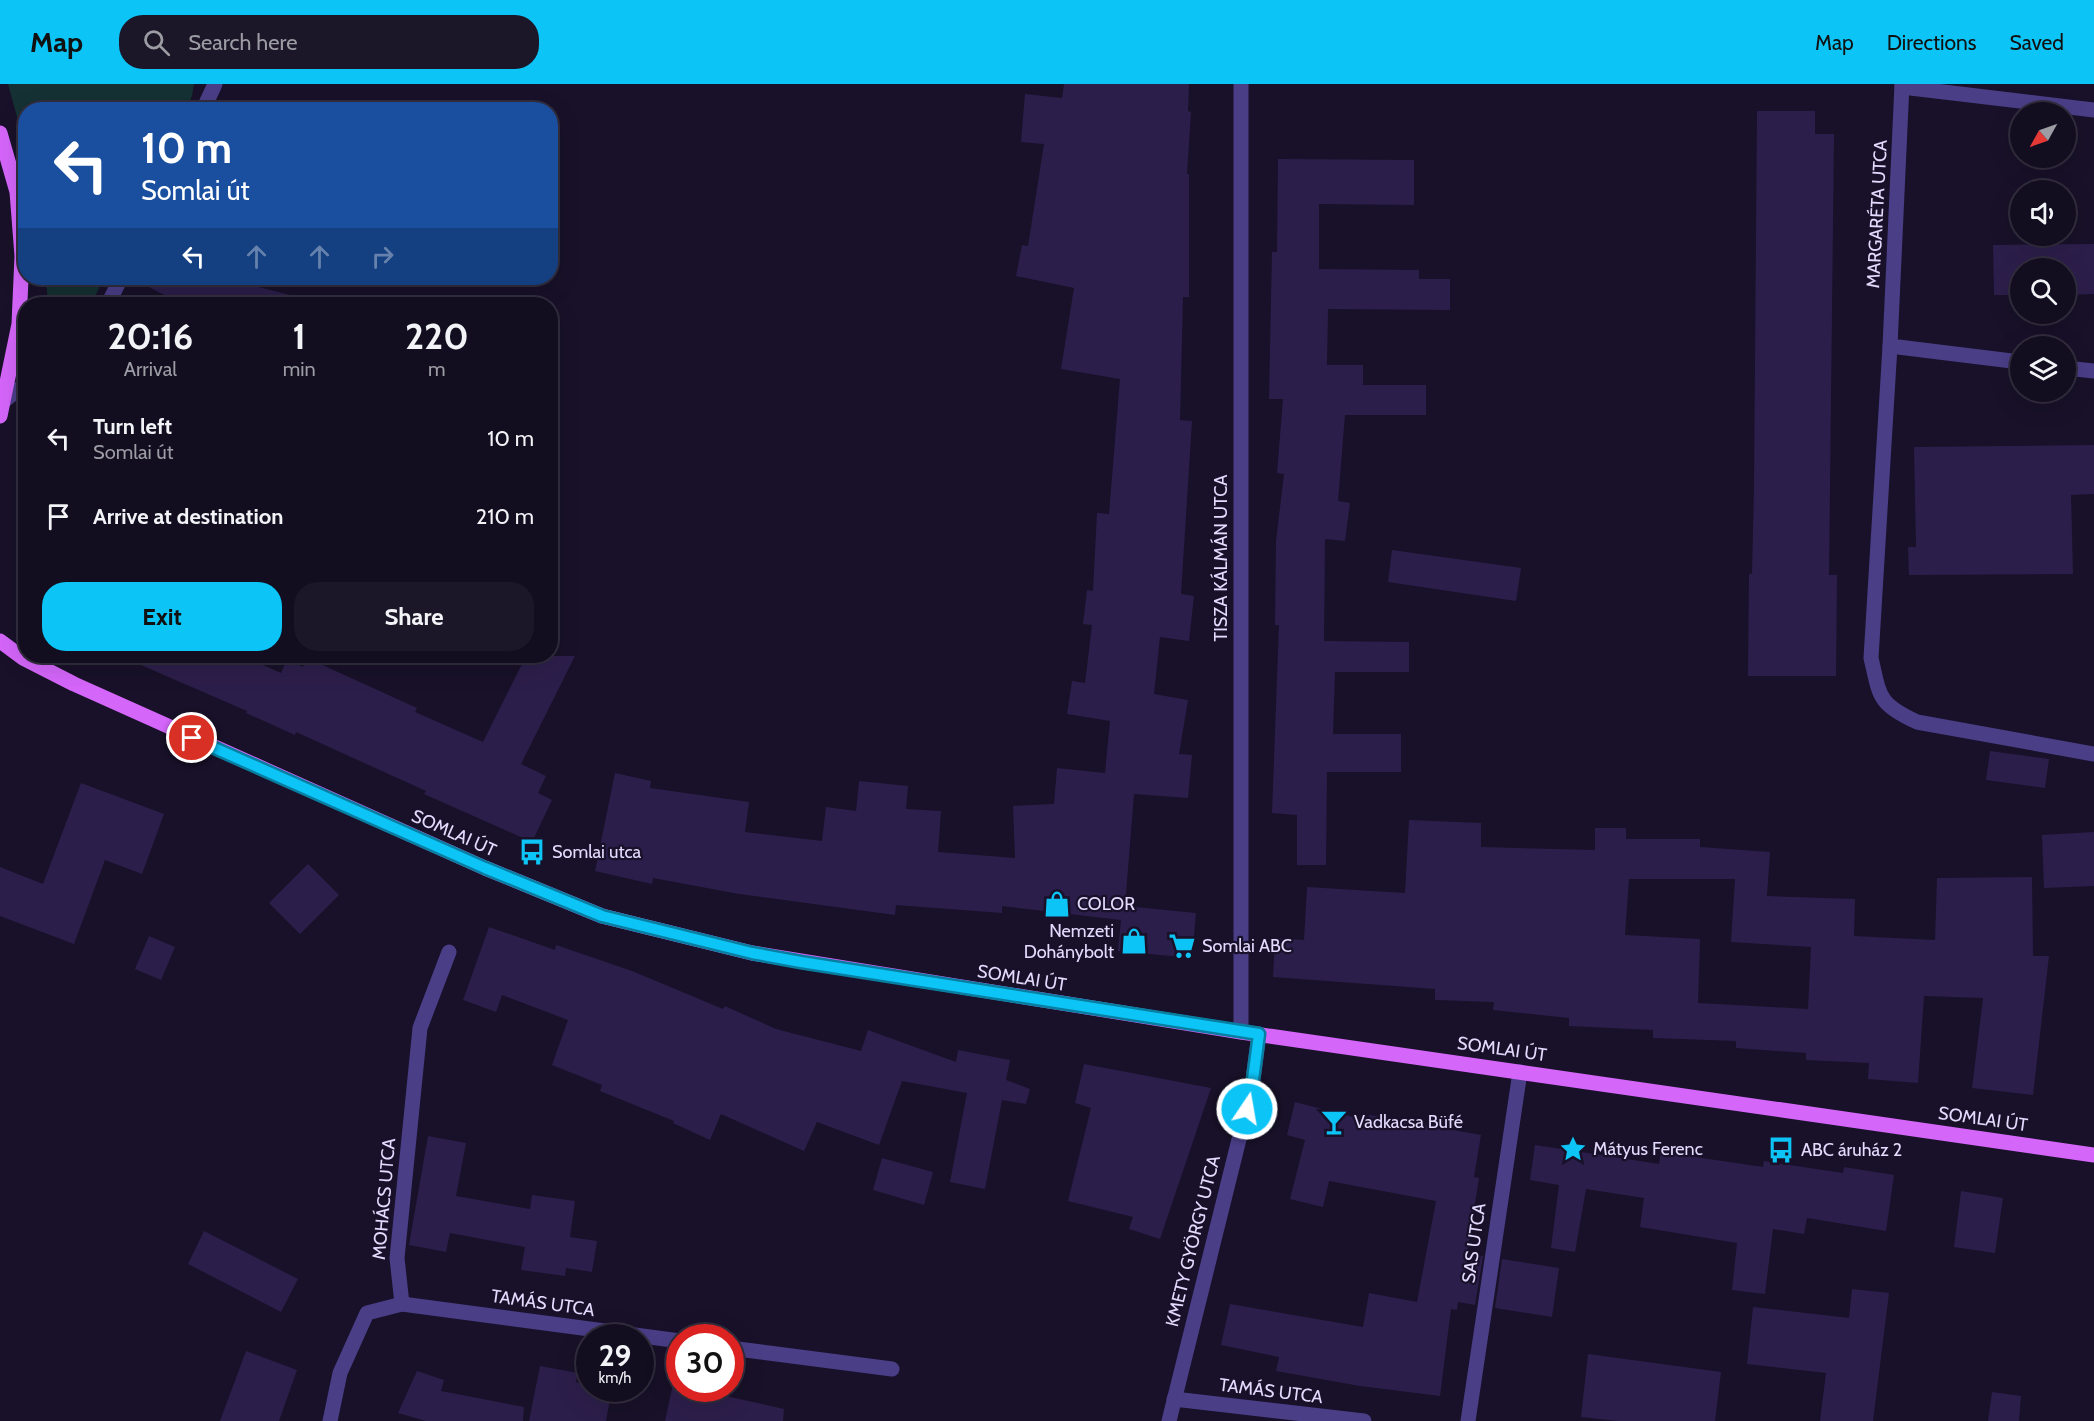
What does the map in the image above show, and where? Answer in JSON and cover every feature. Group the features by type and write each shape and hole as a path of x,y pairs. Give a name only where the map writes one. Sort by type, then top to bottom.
{"main road":[{"path":"0,133 17,192 18,205"},
{"path":"2,409 18,329"},
{"name":"SOMLAI ÚT","path":"0,641 18,653"},
{"name":"SOMLAI ÚT","path":"33,663 171,729 485,868 602,916 752,953 1241,1032 2094,1155"}],"street":[{"path":"207,102 215,84"},
{"name":"TISZA KÁLMÁN UTCA","path":"1240,84 1241,1032"},
{"path":"1902,85 2094,110"},
{"name":"MARGARÉTA UTCA","path":"1902,85 1890,346 1870,658 1880,697 1894,711 1917,722 2094,754"},
{"path":"1890,346 2010,361"},
{"path":"2076,369 2094,371"},
{"path":"2,409 18,392"},
{"name":"MOHÁCS UTCA","path":"402,1304 397,1257 420,1028 449,952"},
{"name":"KMETY GYÖRGY UTCA","path":"1169,1421 1252,1087 1259,1034"},
{"name":"SAS UTCA","path":"1468,1421 1520,1072"},
{"path":"330,1421 340,1373 367,1313 402,1304"},
{"name":"TAMÁS UTCA","path":"402,1304 666,1339"},
{"path":"744,1350 892,1369"},
{"name":"TAMÁS UTCA","path":"1174,1399 1364,1421"}],"green space":[{"path":"8,84 194,84 189,102 18,102 18,120"},
{"path":"47,285 100,285 94,297 47,297"}],"building":[{"path":"1064,84 1189,84 1188,111 1191,112 1187,174 1189,174 1189,297 1183,297 1180,420 1192,421 1181,594 1194,596 1189,641 1160,637 1154,694 1188,700 1179,754 1192,755 1188,798 1134,794 1125,906 1196,913 1192,958 1118,951 1121,920 1002,906 1002,913 896,905 895,915 739,894 653,878 652,884 595,871 615,773 651,781 650,788 749,802 745,832 822,841 826,807 856,811 859,781 908,786 906,809 941,811 938,852 1015,858 1013,806 1054,804 1057,768 1105,773 1110,721 1067,714 1072,681 1085,683 1092,625 1083,624 1087,590 1093,591 1097,513 1109,514 1120,379 1061,369 1074,288 1016,276 1022,245 1028,246 1044,144 1021,142 1025,94 1062,98"},
{"path":"1757,111 1815,111 1815,134 1834,134 1829,575 1837,575 1836,676 1748,676 1749,574 1752,574 1754,486"},
{"path":"1278,159 1414,160 1414,205 1319,204 1319,269 1419,270 1419,279 1450,279 1450,310 1328,309 1327,365 1363,365 1363,385 1426,385 1426,415 1345,415 1338,501 1350,503 1345,541 1325,539 1324,641 1409,642 1409,672 1335,672 1333,734 1401,734 1401,772 1327,772 1326,865 1297,865 1297,815 1272,813 1279,625 1275,625 1276,541 1284,474 1277,473 1283,399 1269,399 1272,252 1277,252"},
{"path":"2076,244 2094,244 2094,294 2076,295 2076,258 2010,258 2010,295 1994,295 1993,245 2076,246"},
{"path":"145,285 251,285 290,295 290,297 168,297"},
{"path":"2094,445 2094,494 2071,495 2073,574 1909,575 1908,547 1916,547 1914,447"},
{"path":"1392,550 1521,568 1516,601 1388,582"},
{"path":"558,656 575,656 521,764 546,776 538,793 552,800 532,842 424,794 426,791 296,732 295,735 246,713 247,711 136,663 259,663 281,673 285,663 295,663 303,667 305,663 318,663 417,708 415,712 483,742 522,663 558,663"},
{"path":"1990,751 2049,759 2045,788 1986,780"},
{"path":"81,783 164,814 142,874 105,860 74,944 0,916 0,867 43,884"},
{"path":"1409,820 1481,823 1481,847 1595,850 1595,828 1626,828 1626,839 1700,839 1700,847 1770,852 1767,896 1855,899 1854,936 1935,940 1937,878 2032,877 2033,956 2049,956 2033,1095 1972,1088 1983,998 1924,996 1918,1083 1868,1079 1869,1063 1806,1060 1806,1053 1736,1048 1736,1041 1653,1038 1653,1030 1569,1026 1569,1018 1493,1010 1494,1002 1435,1000 1435,989 1273,977 1275,938 1304,940 1307,887 1405,893","holes":["1629,879 1735,879 1731,942 1811,947 1808,1009 1698,1003 1700,939 1625,935"]},
{"path":"2094,832 2094,886 2044,888 2042,835"},
{"path":"308,864 339,895 300,934 269,903"},
{"path":"489,927 555,950 556,945 632,971 723,1009 725,1006 776,1029 861,1051 868,1030 956,1062 958,1050 1010,1060 1006,1080 1030,1089 1026,1104 1002,1100 985,1189 950,1182 967,1093 902,1081 879,1145 817,1122 804,1151 721,1114 710,1140 673,1123 674,1121 600,1091 602,1085 552,1065 568,1020 502,995 496,1012 463,1000"},
{"path":"149,936 175,947 161,980 135,969"},
{"path":"1084,1064 1211,1088 1160,1239 1129,1229 1133,1217 1068,1201 1091,1108 1075,1103"},
{"path":"1295,1102 1368,1121 1369,1115 1481,1135 1474,1177 1479,1178 1467,1254 1483,1256 1475,1305 1458,1302 1457,1310 1451,1309 1440,1396 1360,1386 1276,1371 1279,1357 1221,1345 1230,1304 1363,1327 1369,1293 1417,1302 1436,1201 1329,1181 1323,1207 1290,1199 1305,1140 1287,1135"},
{"path":"428,1136 466,1143 456,1196 530,1209 532,1195 575,1201 570,1237 597,1241 592,1272 566,1268 565,1276 521,1270 525,1247 450,1233 446,1252 409,1245"},
{"path":"1535,1145 1659,1164 1661,1152 1763,1167 1764,1161 1843,1173 1844,1167 1894,1175 1886,1231 1807,1218 1804,1234 1773,1229 1765,1294 1732,1290 1737,1243 1640,1227 1644,1198 1586,1189 1575,1252 1551,1248 1559,1185 1530,1180"},
{"path":"882,1158 933,1172 924,1205 873,1190"},
{"path":"1961,1191 2003,1198 1995,1253 1954,1247"},
{"path":"204,1231 298,1279 281,1312 188,1264"},
{"path":"1502,1259 1559,1268 1552,1317 1495,1308"},
{"path":"1852,1289 1889,1293 1873,1421 1820,1421 1826,1373 1747,1364 1753,1307 1849,1318"},
{"path":"246,1351 297,1370 279,1421 220,1421"},
{"path":"1588,1354 1721,1372 1715,1421 1618,1421 1581,1417"},
{"path":"540,1366 576,1373 576,1402 610,1402 606,1421 529,1421"},
{"path":"417,1371 444,1380 441,1391 524,1407 523,1421 426,1421 398,1413"},
{"path":"1992,1392 2021,1396 2019,1421 1988,1421"},
{"path":"744,1400 784,1409 783,1421 665,1421 669,1402 744,1402"}],"place":[{"name":"Somlai utca","path":"532,852"},
{"name":"COLOR","path":"1057,904"},
{"name":"Nemzeti Dohánybolt","path":"1134,941"},
{"name":"Somlai ABC","path":"1182,946"},
{"name":"Vadkacsa Büfé","path":"1334,1122"},
{"name":"Mátyus Ferenc","path":"1573,1149"},
{"name":"ABC áruház 2","path":"1781,1150"}],"route":[{"path":"192,738 485,868 602,916 752,953 801,962 1259,1034 1247,1109"}]}
